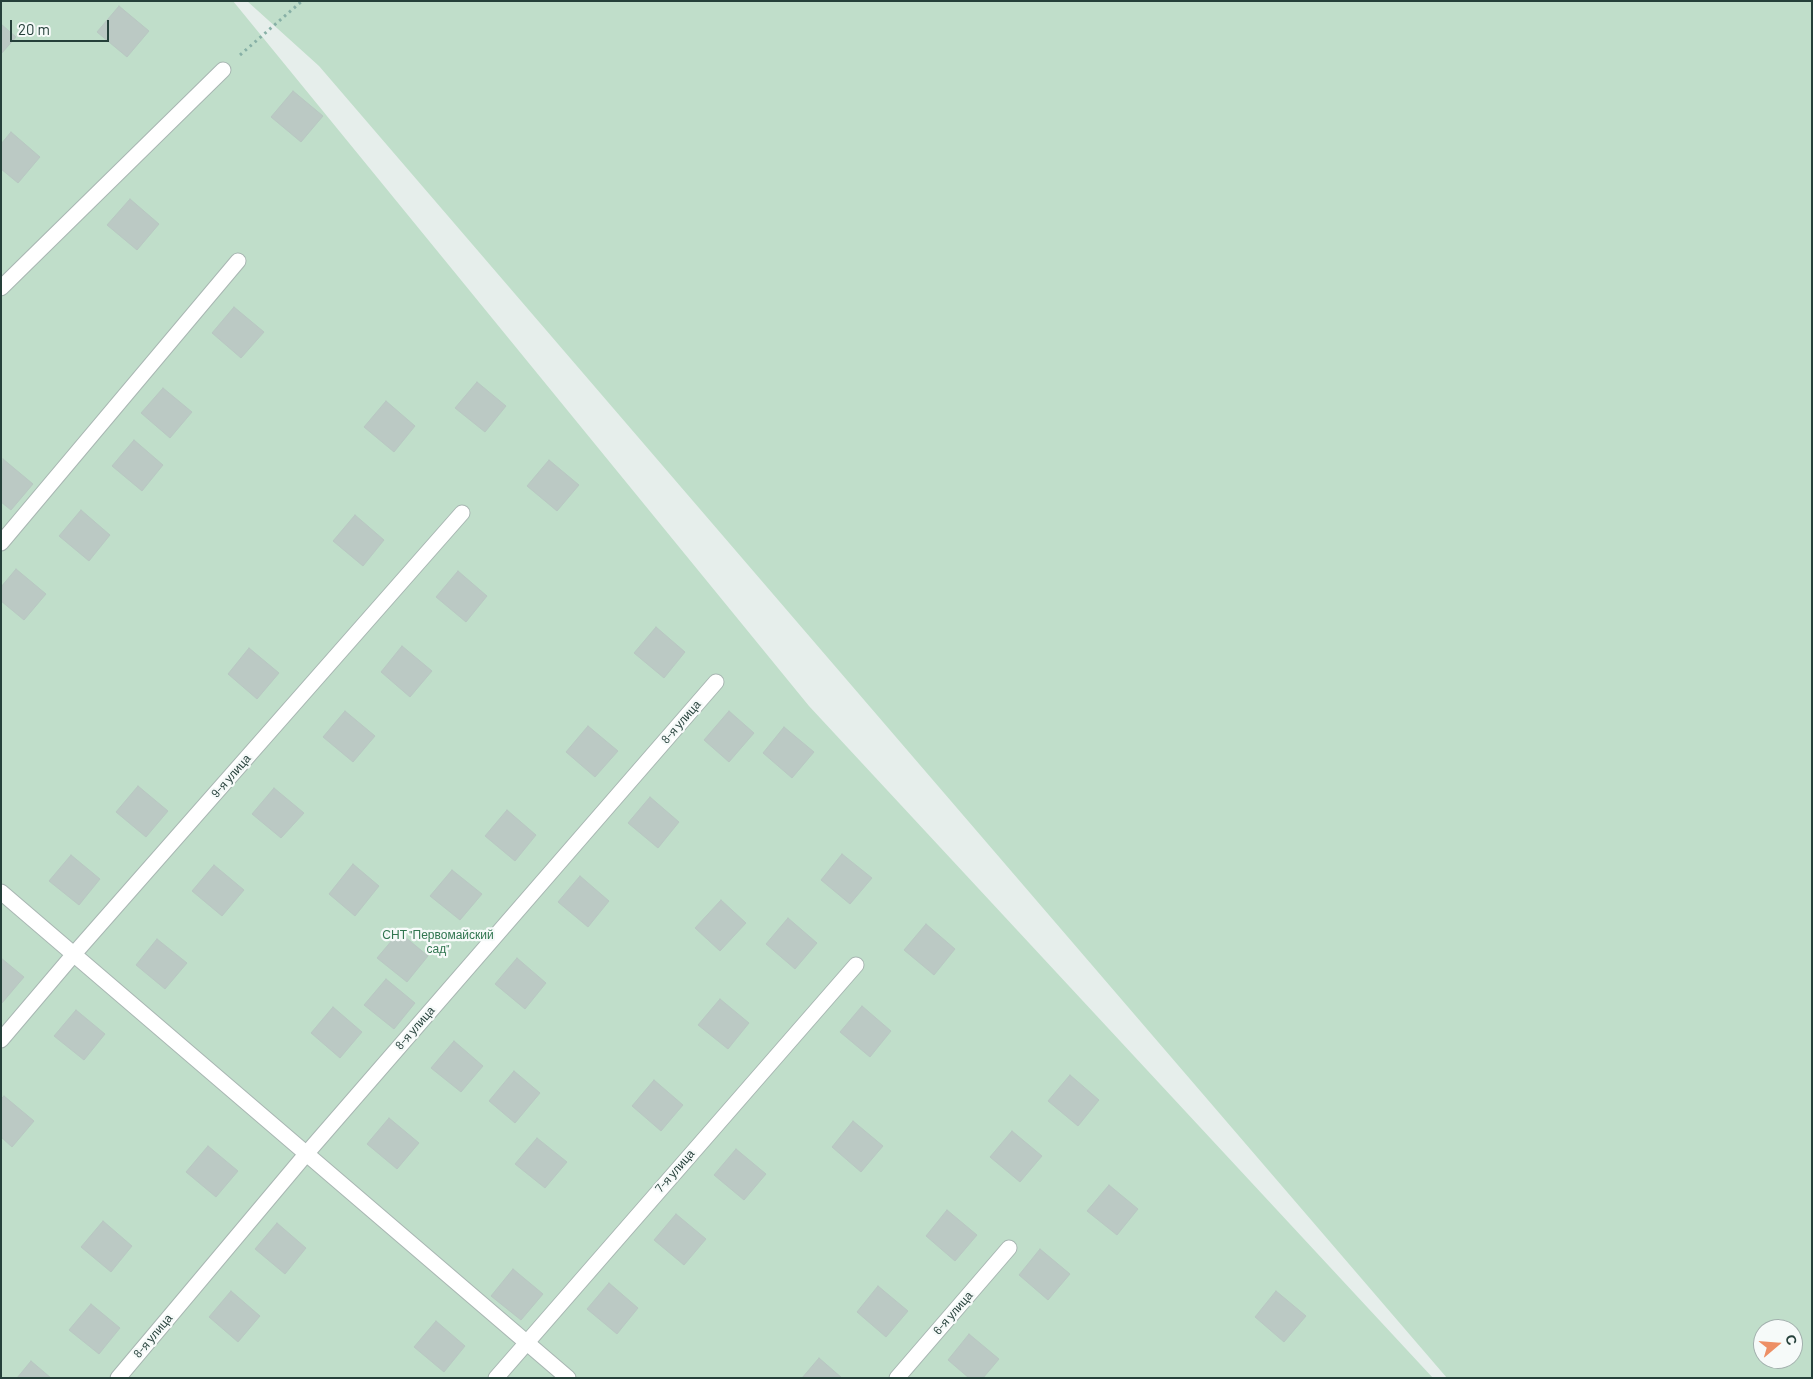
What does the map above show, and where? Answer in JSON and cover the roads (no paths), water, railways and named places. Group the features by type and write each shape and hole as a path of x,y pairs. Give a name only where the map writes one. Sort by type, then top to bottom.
{"street":[{"path":"1,288 223,70"},
{"path":"1,543 238,261"},
{"name":"9-я улица","path":"1,1040 74,954 462,513"},
{"name":"8-я улица","path":"118,1378 307,1153 716,682"},
{"path":"1,892 568,1378"},
{"name":"7-я улица","path":"496,1378 526,1341 856,965"},
{"name":"6-я улица","path":"897,1378 1009,1248"}],"park label":[{"name":"СНТ \"Первомайский сад\"","path":"438,942"}]}
